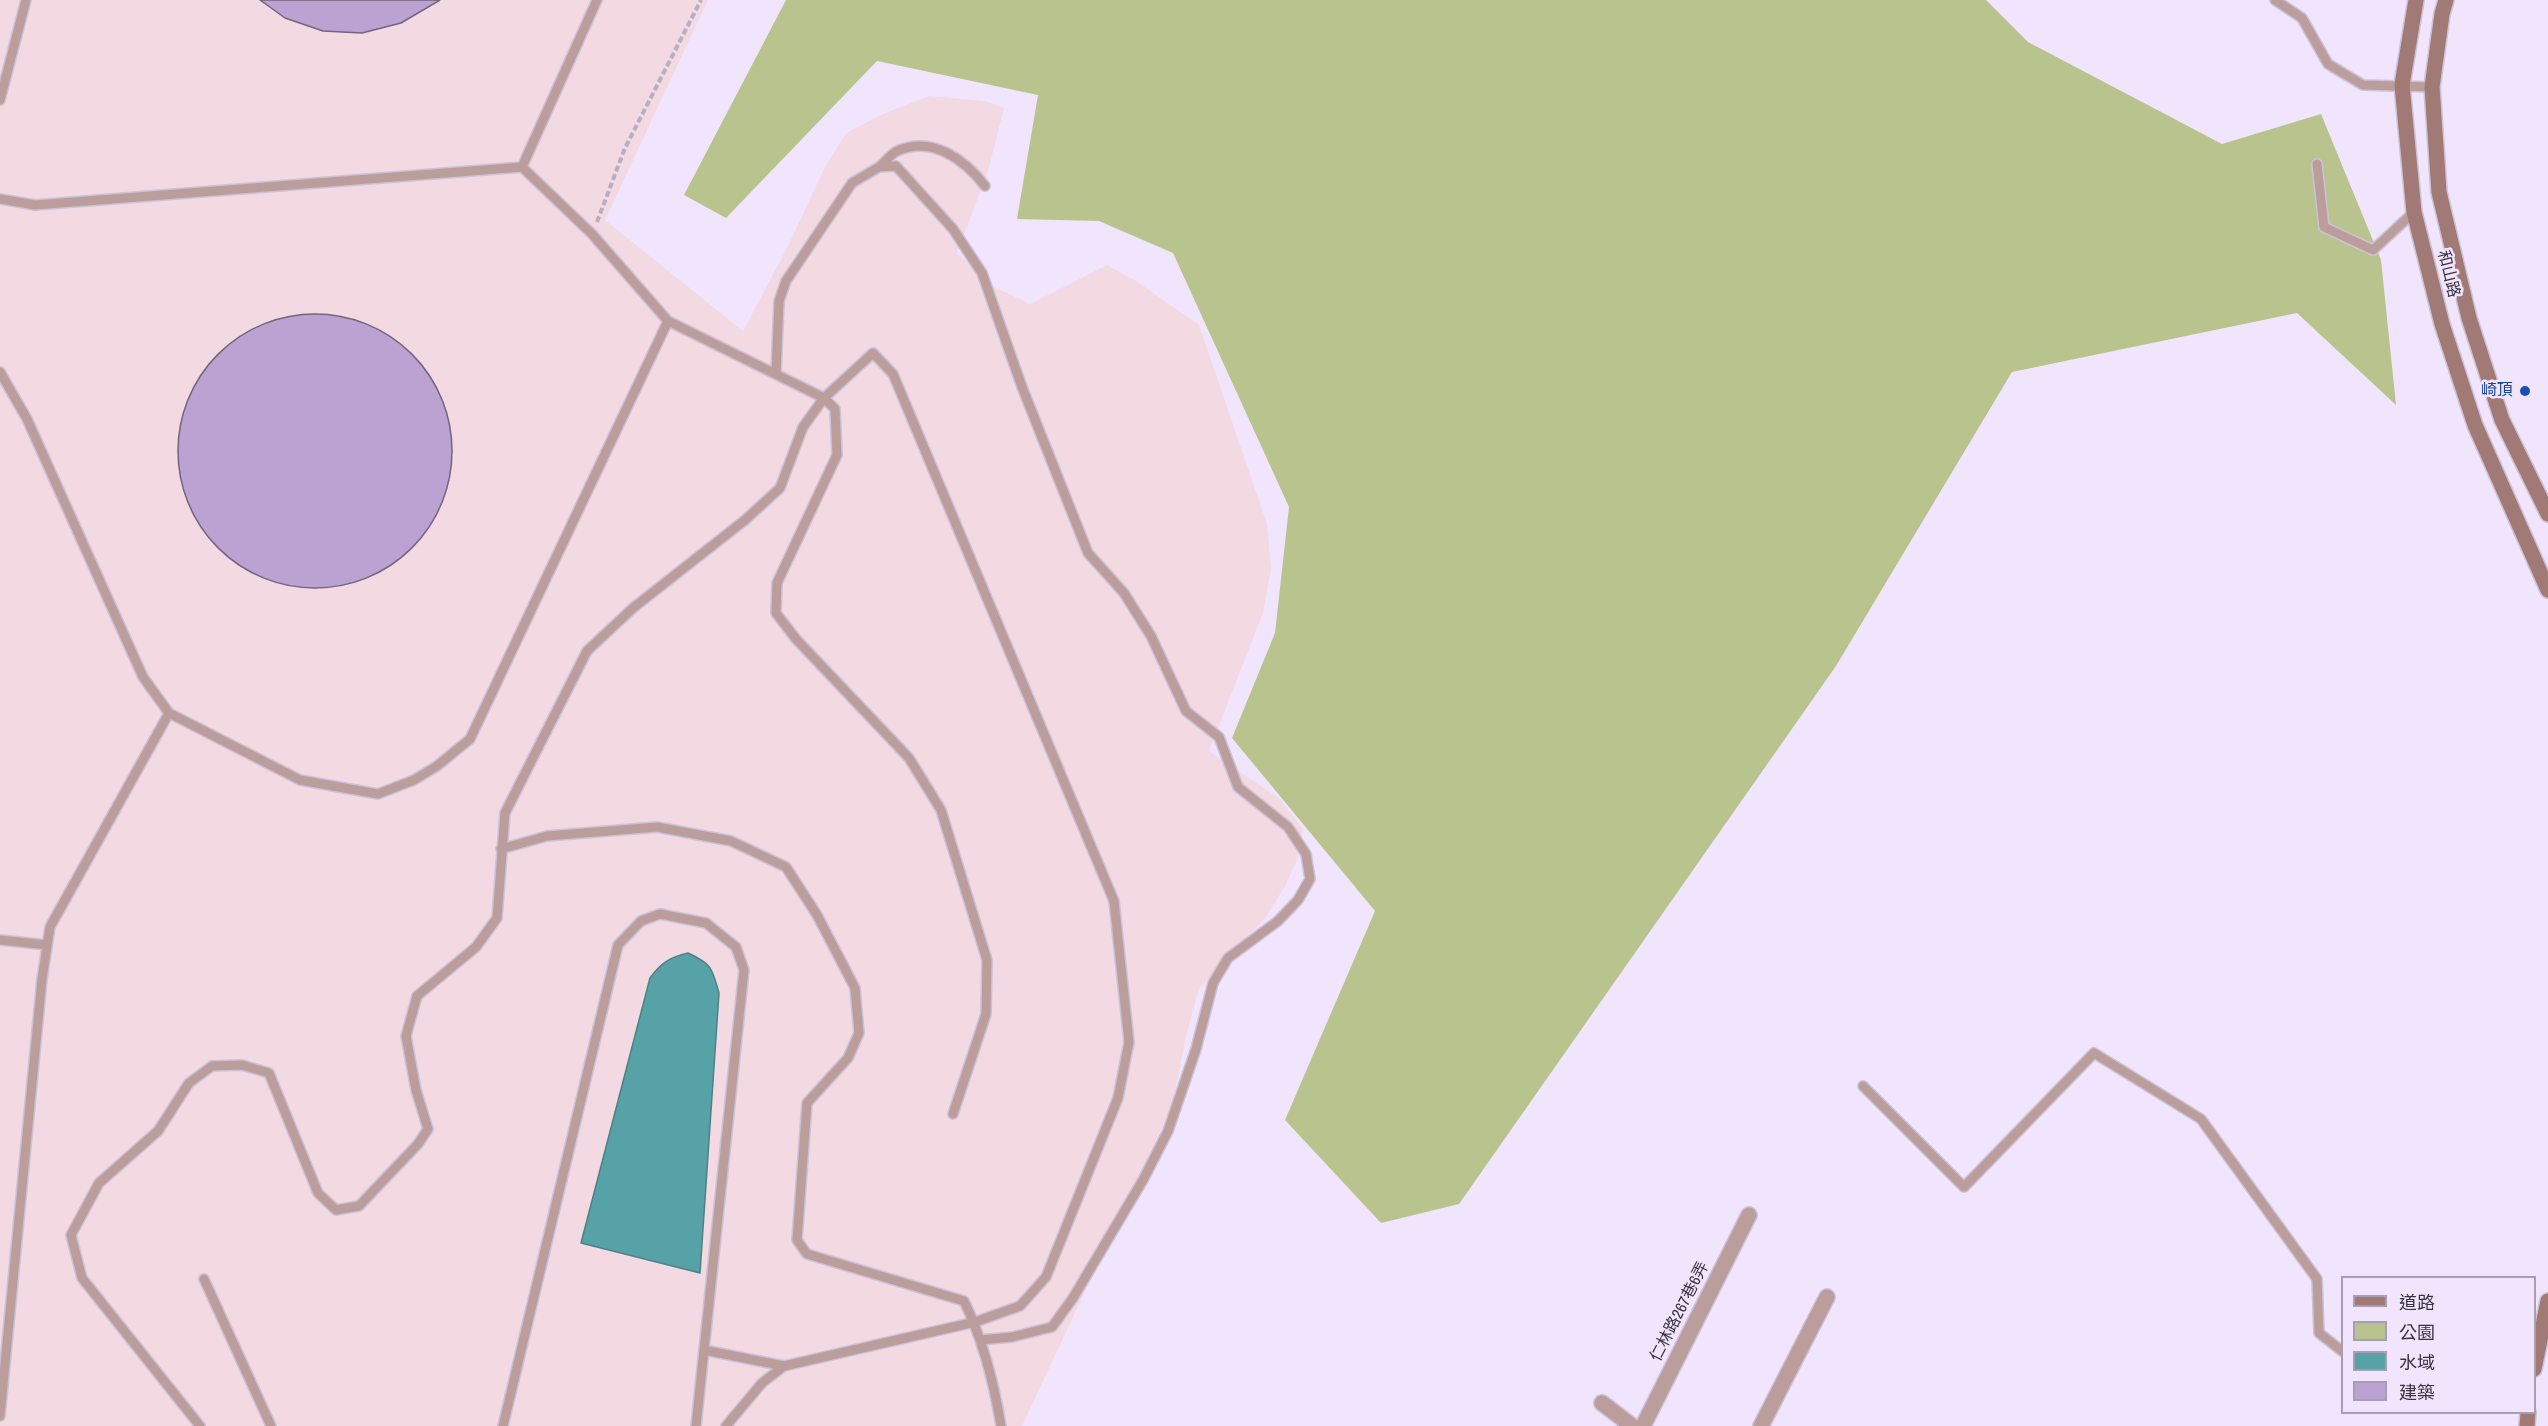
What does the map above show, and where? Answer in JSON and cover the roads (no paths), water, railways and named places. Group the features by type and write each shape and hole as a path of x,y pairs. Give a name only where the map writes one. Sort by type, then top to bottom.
{"main road":[{"name":"和山路","path":"2416,0 2402,85 2414,212 2442,324 2475,425 2548,590"},
{"name":"和山路","path":"2446,0 2432,87 2439,192 2469,318 2502,420 2548,514"},
{"path":"2536,1364 2548,1301"}],"street":[{"name":"仁林路267巷6弄","path":"1643,1426 1749,1215"},
{"path":"1761,1426 1827,1297"},
{"path":"1602,1403 1632,1426"}],"lane":[{"path":"0,100 26,0"},
{"path":"522,167 597,0"},
{"path":"2275,0 2302,18 2328,64 2363,85 2432,87"},
{"path":"776,374 779,301 786,281 852,183 879,167 896,152 922,146 946,152 971,168 986,186"},
{"path":"2317,164 2324,227 2373,250 2414,212"},
{"path":"879,167 896,166 914,183 953,229 982,273 1022,387 1088,554 1124,593 1151,636 1186,711 1219,737 1238,787 1288,827 1306,854 1310,879 1298,900 1278,921 1228,958 1214,982 1196,1049 1168,1131 1073,1298 1052,1327 1011,1337 980,1340"},
{"path":"0,199 34,205 522,167 592,234 668,321 824,398 835,409 837,455 777,583 776,613 796,639 909,758 941,810 987,960 986,1014 953,1114"},
{"path":"0,372 27,419 143,677 169,713 300,780 378,794 414,780 437,766 470,739 668,321"},
{"path":"200,1426 82,1278 72,1235 99,1183 158,1131 189,1083 213,1066 242,1065 268,1073 318,1193 336,1210 359,1206 418,1144 428,1129 416,1090 406,1036 417,996 476,947 497,918 505,813 588,651 633,608 745,520 780,488 802,427 824,398 873,353 893,374 1114,901 1129,1042 1119,1098 1046,1277 1020,1306 975,1322 784,1366 704,1350"},
{"path":"0,1416 50,927 169,713"},
{"path":"501,849 547,836 657,827 731,841 786,867 817,915 855,988 860,1033 848,1058 807,1103 797,1240 807,1254 964,1301 975,1322 995,1392 1001,1426"},
{"path":"503,1426 618,945 641,921 660,914 706,923 736,947 744,970 696,1426"},
{"path":"0,940 47,945"},
{"path":"1863,1086 1964,1187 2094,1053 2201,1119 2317,1280 2319,1333 2341,1350"},
{"path":"204,1279 271,1426"},
{"path":"726,1426 762,1383 784,1366"}],"water":[{"path":"688,953 707,964 715,978 719,993 700,1273 581,1243 650,978 666,961"}],"place":[{"name":"崎頂","path":"2525,391"}]}
